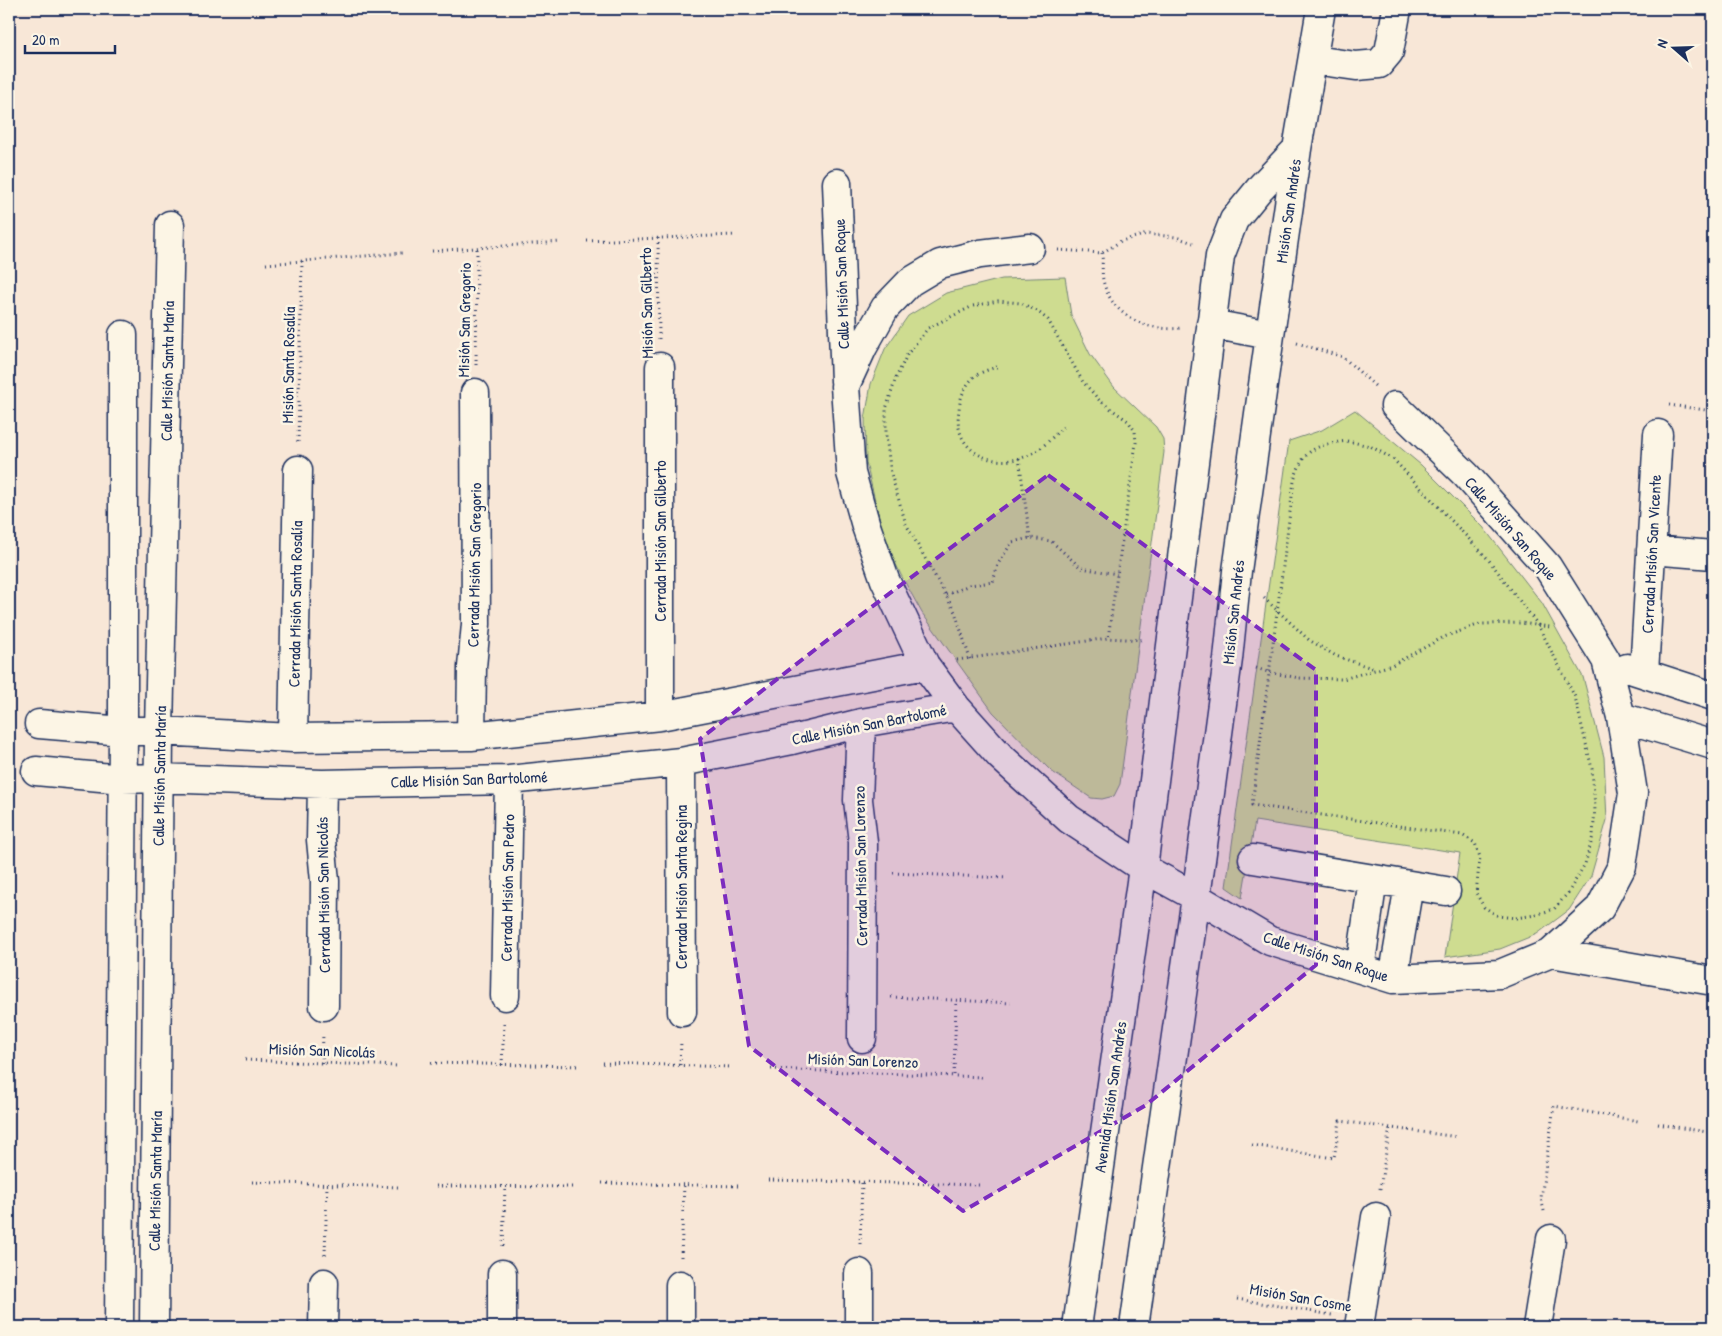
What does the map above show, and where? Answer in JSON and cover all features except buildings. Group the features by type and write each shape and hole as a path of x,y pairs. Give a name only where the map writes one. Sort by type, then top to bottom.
{"street":[{"path":"1297,149 1314,60 1321,9"},
{"path":"1314,60 1356,66 1379,64 1389,52 1397,9"},
{"name":"Misión San Andrés","path":"1143,868 1220,256 1234,220 1297,149"},
{"name":"Misión San Andrés","path":"1196,897 1227,669 1237,571 1297,149"},
{"name":"Calle Misión San Roque","path":"837,183 852,473 866,526 885,580 926,664 956,707 1000,756 1069,819 1143,868 1270,941 1393,978 1437,978 1500,974 1551,953 1600,908 1622,866 1632,793 1621,717 1606,660 1547,566 1466,475 1395,406"},
{"name":"Calle Misión Santa María","path":"154,1327 159,731 170,225"},
{"name":"Calle Misión San Roque","path":"846,386 863,347 886,308 910,282 940,264 980,254 1030,248"},
{"path":"1211,324 1270,335"},
{"path":"119,1327 123,731 123,335"},
{"name":"Cerrada Misión San Gilberto","path":"660,367 660,716"},
{"name":"Cerrada Misión San Gregorio","path":"471,736 472,667 476,624 475,393"},
{"name":"Cerrada Misión San Vicente","path":"1644,673 1658,434"},
{"name":"Cerrada Misión Santa Rosalía","path":"293,738 298,470"},
{"path":"1651,550 1713,555"},
{"path":"1606,660 1713,696"},
{"path":"39,724 123,731 293,738 471,736 660,716 926,664"},
{"name":"Calle Misión San Bartolomé","path":"36,771 122,779 159,778 322,784 509,780 681,762 862,724 956,707"},
{"path":"1621,717 1713,745"},
{"name":"Cerrada Misión San Lorenzo","path":"862,724 858,800 863,842 862,1038"},
{"name":"Cerrada Misión Santa Regina","path":"681,762 682,1012"},
{"name":"Cerrada Misión San Pedro","path":"505,996 509,780"},
{"name":"Cerrada Misión San Nicolás","path":"322,784 321,840 325,881 324,1006"},
{"path":"1253,859 1446,891"},
{"name":"Avenida Misión San Andrés","path":"1077,1327 1143,868"},
{"path":"1360,969 1373,879"},
{"path":"1393,978 1409,885"},
{"path":"1134,1327 1196,897"},
{"path":"1551,953 1713,981"},
{"path":"1360,1323 1376,1217"},
{"path":"1537,1327 1551,1239"},
{"path":"859,1272 859,1327"},
{"path":"502,1274 502,1327"},
{"path":"323,1327 324,1283"},
{"path":"680,1285 680,1327"}],"path":[{"name":"Misión San Gilberto","path":"588,241 736,234"},
{"path":"1030,248 1102,253 1121,241 1147,234 1176,237 1206,248 1220,256"},
{"name":"Misión San Gilberto","path":"658,238 660,367"},
{"name":"Misión San Gregorio","path":"432,251 561,242"},
{"name":"Misión San Gregorio","path":"475,393 478,248"},
{"path":"266,264 402,253"},
{"path":"1102,253 1103,283 1115,307 1137,322 1167,330 1211,324"},
{"name":"Misión Santa Rosalía","path":"298,470 302,261"},
{"path":"970,659 955,612 906,524 891,474 886,436 886,409 896,378 908,354 928,328 973,306 998,301 1021,304 1037,310 1048,320 1083,382 1100,400 1128,420 1135,431 1136,443 1108,638"},
{"path":"1270,335 1343,357 1395,406"},
{"path":"997,367 976,375 961,396 956,423 964,443 984,459 1002,462 1028,456 1046,444 1063,427"},
{"path":"1347,441 1370,446 1393,459 1494,566 1538,625 1575,697 1592,769 1595,807 1593,836 1585,864 1568,893 1554,909 1536,915 1516,918 1498,916 1484,908 1476,893 1480,857 1475,843 1462,835 1252,805 1277,611 1294,481 1298,466 1306,454 1328,443 1347,441"},
{"path":"1019,458 1030,538"},
{"path":"946,595 969,585 993,582 998,564 1012,542 1030,538 1051,541 1081,568 1118,574"},
{"path":"1237,571 1309,640 1336,656 1376,669"},
{"path":"863,872 1007,878"},
{"path":"502,1064 505,996"},
{"path":"862,996 1010,1002"},
{"path":"954,1075 956,1000"},
{"name":"Misión San Nicolás","path":"245,1060 399,1066"},
{"path":"431,1063 580,1066"},
{"path":"603,1064 732,1067"},
{"name":"Misión San Lorenzo","path":"771,1069 982,1076"},
{"path":"1551,1239 1541,1198 1554,1106 1638,1121"},
{"path":"1252,1145 1334,1158 1340,1121 1458,1136"},
{"path":"1658,1124 1713,1133"},
{"path":"1376,1217 1390,1127"},
{"path":"768,1180 983,1185"},
{"path":"252,1182 400,1187"},
{"path":"859,1272 862,1182"},
{"path":"602,1183 740,1186"},
{"path":"324,1283 327,1185"},
{"path":"680,1285 684,1185"},
{"path":"436,1186 576,1187"},
{"path":"502,1274 505,1186"},
{"name":"Misión San Cosme","path":"1237,1299 1360,1323"}],"highlighted area":[{"path":"1048,475 1316,670 1316,965 1146,1105 963,1211 749,1046 700,739 830,638"}],"green space":[{"path":"1065,277 1071,315 1090,354 1114,387 1156,427 1163,439 1164,452 1120,784 1114,796 1102,799 1091,798 1051,771 993,712 922,613 885,541 866,463 865,419 871,384 885,349 908,316 946,293 1002,279"},
{"path":"1355,410 1421,465 1483,527 1542,603 1583,677 1604,757 1607,820 1591,876 1569,910 1537,934 1500,949 1445,957 1460,853 1255,821 1242,898 1226,887 1289,441 1322,430"}]}
